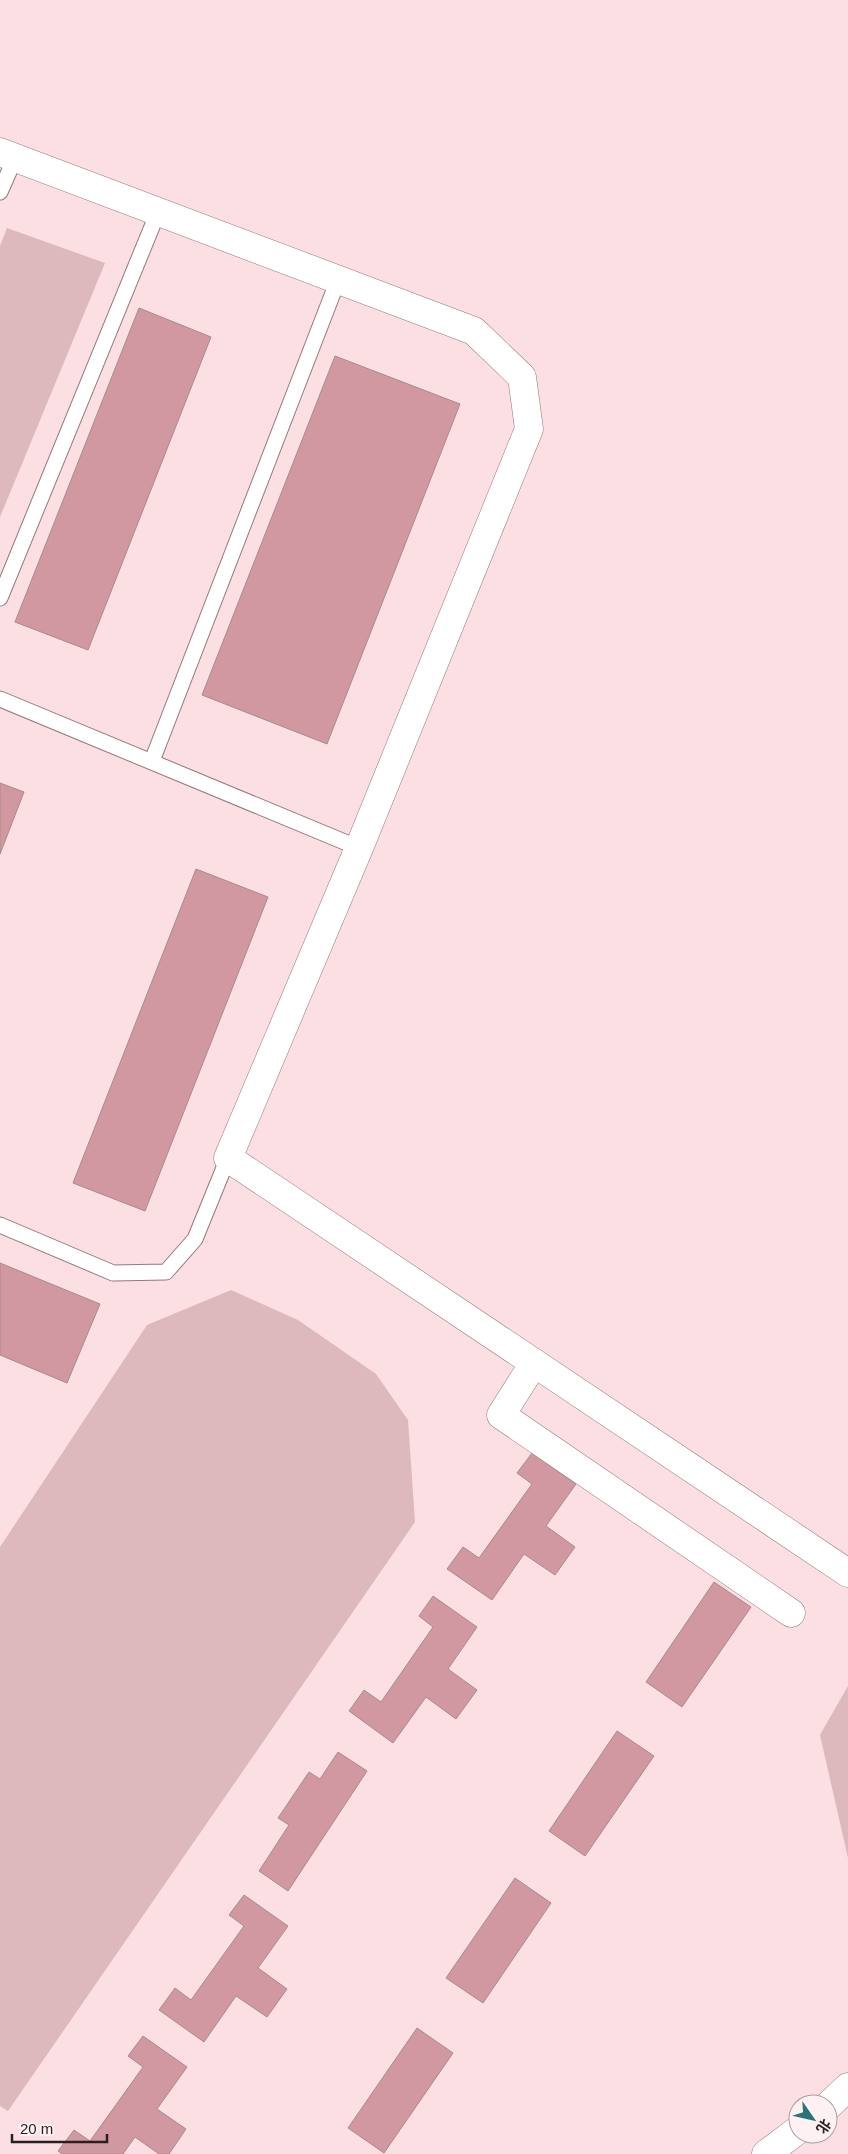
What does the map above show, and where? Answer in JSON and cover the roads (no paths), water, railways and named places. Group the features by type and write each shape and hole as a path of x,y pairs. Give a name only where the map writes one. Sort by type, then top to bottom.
{"street":[{"path":"7,155 474,331 522,377 529,429 359,848 228,1158 848,1573"},
{"path":"534,1363 501,1416 791,1613"},
{"path":"838,2096 848,2087"},
{"path":"766,2154 788,2138"}],"lane":[{"path":"0,192 7,155"},
{"path":"0,598 158,212"},
{"path":"152,761 338,280"},
{"path":"0,699 359,848"},
{"path":"0,1225 113,1273 166,1272 195,1239 228,1158"}]}
